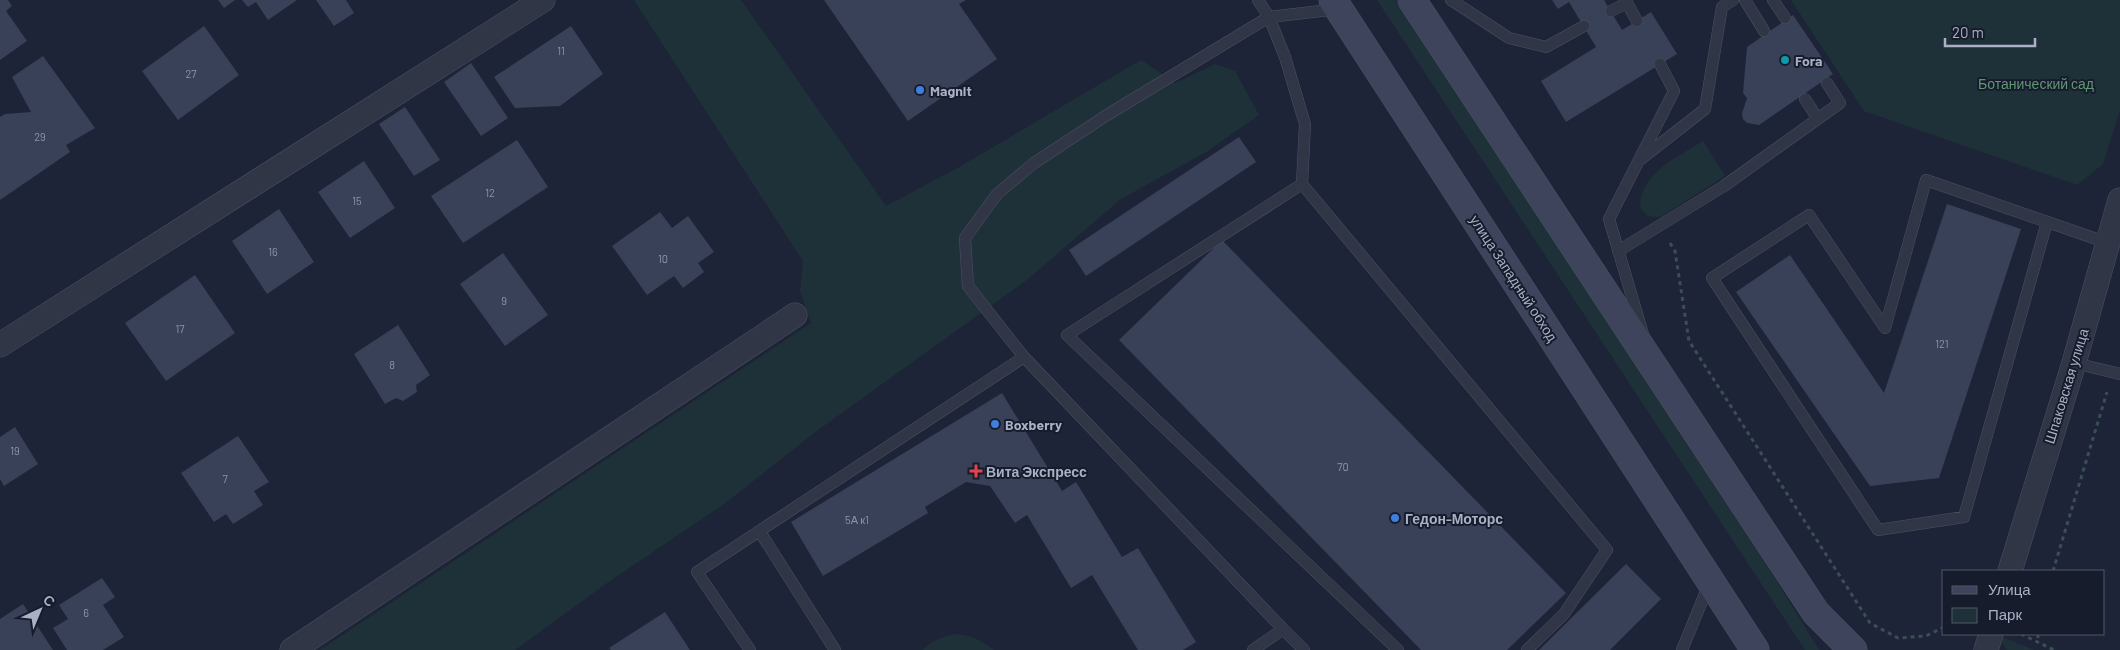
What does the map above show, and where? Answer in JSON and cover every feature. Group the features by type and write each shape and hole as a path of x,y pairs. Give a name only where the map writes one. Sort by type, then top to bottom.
{"main road":[{"path":"1412,0 1816,613 1853,650"},
{"name":"улица Западный обход","path":"1336,4 1755,650"}],"street":[{"path":"0,345 543,0"},
{"name":"Шпаковская улица","path":"2010,570 2074,363 2120,200"},
{"path":"292,650 795,315"},
{"path":"1986,650 1991,635"}],"lane":[{"path":"1258,0 1269,18 1285,57 1305,124 1302,184 1607,550 1564,614 1527,650"},
{"path":"1451,0 1509,38 1546,47 1584,26"},
{"path":"1638,162 1705,109 1722,7 1733,0"},
{"path":"1745,0 1764,31"},
{"path":"1773,0 1785,18"},
{"path":"1611,11 1627,3 1637,21"},
{"path":"1304,650 1024,357 968,286 965,238 997,194 1034,163 1107,115 1269,18 1336,4"},
{"path":"1654,369 1609,219 1674,91 1660,64"},
{"path":"1618,251 1724,186 1840,103 1827,83"},
{"path":"1806,99 1818,119"},
{"path":"2047,222 1964,517 1878,530 1712,278 1809,215 1885,328 1926,180 2108,243"},
{"path":"1302,184 1067,335 1398,650"},
{"path":"750,650 697,572 1024,357"},
{"path":"2074,363 2117,373"},
{"path":"760,532 835,650"},
{"path":"1682,650 1710,580"},
{"path":"1253,650 1283,629"}],"path":[{"path":"1660,226 1675,251 1689,341 1870,623 1898,638 1926,636 1942,629"},
{"path":"2053,570 2117,373"},
{"path":"2023,635 2054,650"},
{"path":"2038,635 2038,642"}],"green space":[{"path":"634,0 741,0 886,206 961,166 1141,60 1176,83 1215,64 1235,71 1259,115 1206,152 1121,199 1028,279 814,433 724,504 607,583 515,650 320,650 811,323 800,291 803,261"},
{"path":"1377,0 1396,0 1751,539 1819,650 1805,650"},
{"name":"Ботанический сад","path":"1791,0 2120,0 2120,110 2103,164 2077,185 1864,111"},
{"path":"1703,141 1725,176 1662,216 1653,217 1646,215 1641,208 1640,201 1652,177 1667,164"},
{"path":"955,634 976,639 994,650 923,650 938,639"},
{"path":"1997,635 2034,650 2007,650"}],"building":[{"path":"0,0 8,0 12,6 6,11 27,41 0,60"},
{"path":"218,0 235,0 224,8"},
{"path":"242,0 297,0 268,20 256,2 248,7"},
{"path":"316,0 346,0 354,13 334,26"},
{"name":"Magnit","path":"824,0 966,0 959,4 997,59 908,121"},
{"path":"1552,0 1604,0 1622,30 1651,12 1677,54 1566,122 1541,81 1596,47 1569,2 1558,9"},
{"name":"Fora","path":"1793,15 1833,74 1759,125 1747,123 1743,119 1742,113 1747,98 1743,93 1747,47"},
{"path":"204,26 239,75 178,120 142,71"},
{"path":"571,26 603,74 560,106 515,108 494,77"},
{"path":"43,56 95,128 66,145 70,152 0,200 0,117 5,114 31,112 12,77"},
{"path":"471,63 508,118 481,136 444,82"},
{"path":"405,107 440,160 414,176 379,124"},
{"path":"1239,137 1256,162 1086,276 1069,250"},
{"path":"517,140 548,187 463,243 431,196"},
{"path":"364,161 395,208 350,238 318,192"},
{"path":"1947,204 2021,229 1939,478 1870,486 1736,292 1790,255 1884,393"},
{"path":"279,209 314,262 267,294 232,241"},
{"path":"660,212 672,228 688,216 714,252 698,263 704,272 683,288 674,276 647,295 612,246"},
{"path":"1222,240 1566,593 1507,650 1421,650 1119,340"},
{"path":"503,253 548,315 505,346 460,284"},
{"path":"195,275 235,333 166,381 125,323"},
{"path":"398,325 430,375 416,385 417,392 403,401 396,398 385,404 354,354"},
{"path":"1002,393 1062,491 1076,482 1122,557 1138,548 1196,642 1183,650 1138,650 1092,575 1071,588 1027,515 1015,523 990,486 966,482 925,507 928,513 823,576 791,522"},
{"path":"15,427 38,464 4,486 0,479 0,437"},
{"path":"238,436 269,482 254,491 263,505 233,524 226,514 214,522 181,473"},
{"path":"1626,564 1661,599 1610,650 1539,650"},
{"path":"102,578 115,597 103,605 124,637 103,650 67,650 53,628 68,619 59,605"},
{"path":"23,604 53,650 0,650 0,619"},
{"path":"665,612 690,650 611,650 609,648"}],"place":[{"name":"Fora","path":"1785,60"},
{"name":"Magnit","path":"920,90"},
{"name":"Boxberry","path":"995,424"},
{"name":"Вита Экспресс","path":"976,471"},
{"name":"Гедон-Моторс","path":"1395,518"}]}
